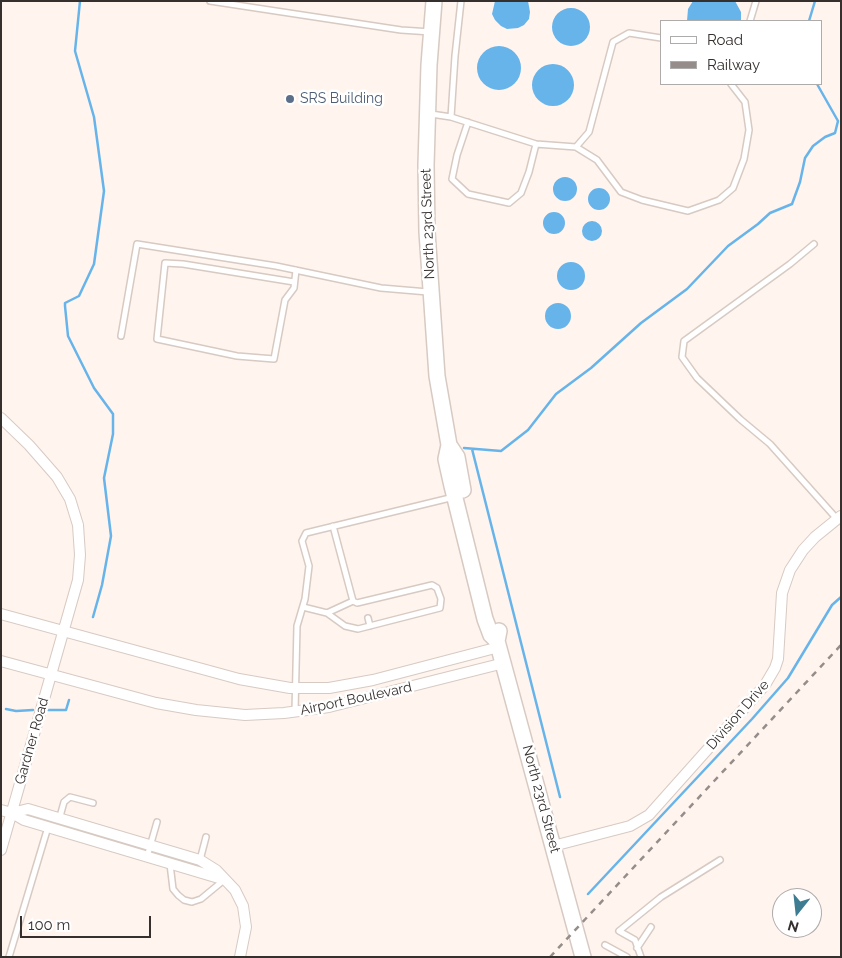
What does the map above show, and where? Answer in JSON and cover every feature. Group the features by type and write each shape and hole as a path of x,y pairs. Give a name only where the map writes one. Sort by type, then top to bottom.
{"main road":[{"name":"North 23rd Street","path":"434,1 426,113 427,232 436,376 449,445 446,459 486,619 491,635 498,644 504,663 583,957"},
{"name":"North 23rd Street","path":"449,445 457,457 462,488 499,633 498,644"}],"street":[{"name":"Gardner Road","path":"1,418 29,445 57,477 70,499 80,541 78,580 1,850"},
{"name":"Division Drive","path":"553,846 630,826 650,815 765,685 778,659 782,593 790,570 803,550 815,537 839,517"},
{"name":"Airport Boulevard","path":"1,614 239,679 268,686 295,689 329,688 373,680 498,644"},
{"name":"Airport Boulevard","path":"1,661 156,702 196,710 244,714 295,712 347,704 504,663"},
{"path":"12,813 28,809 200,860 216,870 235,890 243,906 246,927 240,957"},
{"path":"1,810 12,813 24,820 224,879"}],"lane":[{"path":"210,1 401,30 431,32"},
{"path":"451,117 454,56 461,1"},
{"path":"750,20 756,1"},
{"path":"576,147 589,132 613,42 629,33 660,38"},
{"path":"426,113 451,117 536,144 576,147 597,160 622,192 642,200 688,211 719,200 733,188 744,159 749,130 745,102 732,85"},
{"path":"468,122 457,155 452,179 468,194 509,203 521,193 529,172 536,144"},
{"path":"121,336 137,244 296,270 381,288 432,292"},
{"path":"814,244 790,264 684,341 682,357 697,378 740,419 770,444 839,517"},
{"path":"294,282 183,264 165,263 157,340 237,356 274,359 286,300 294,288 296,270"},
{"path":"295,712 297,626 303,607 309,566 302,540 306,533 455,496"},
{"path":"333,526 356,605"},
{"path":"303,607 327,612 375,598 432,585 437,588 441,599 440,608 432,606 424,612 358,629 345,626 327,612"},
{"path":"427,586 429,593"},
{"path":"419,588 420,595"},
{"path":"407,591 409,597"},
{"path":"397,593 398,600"},
{"path":"385,596 387,603"},
{"path":"375,598 377,605"},
{"path":"364,601 366,608"},
{"path":"422,605 424,612"},
{"path":"412,608 414,614"},
{"path":"401,610 403,617"},
{"path":"390,614 392,620"},
{"path":"380,616 381,623"},
{"path":"368,618 370,626"},
{"path":"361,621 362,628"},
{"path":"8,957 52,828 59,818 64,802 70,798 93,803"},
{"path":"147,856 158,822"},
{"path":"200,860 206,837"},
{"path":"640,957 635,940 619,931 661,897 720,860"},
{"path":"170,863 173,889 184,900 192,902 201,899 224,879"},
{"path":"637,948 651,927"},
{"path":"605,945 627,957"}],"water":[{"path":"495,1 528,1 529,19 518,28 507,29 501,26 492,14"},
{"path":"693,1 735,1 741,12 741,20 687,20 688,9"},
{"path":"571,8 585,13 590,27 585,41 571,46 557,41 552,27 557,13"},
{"path":"503,46 515,52 520,60 520,76 515,84 507,89 495,90 483,84 478,76 477,64 483,52 491,47"},
{"path":"549,64 557,64 568,70 574,85 568,100 557,106 549,106 538,100 532,89 532,81 538,70"},
{"path":"565,177 570,178 576,184 576,194 570,200 565,201 560,200 554,194 553,189 554,184 560,178"},
{"path":"599,188 607,191 610,199 607,207 599,210 591,207 588,199 591,191"},
{"path":"554,212 562,215 565,223 562,231 554,234 546,231 543,223 546,215"},
{"path":"588,221 596,221 602,227 602,235 596,241 588,241 582,235 582,227"},
{"path":"571,262 581,266 585,276 581,286 571,290 561,286 557,276 561,266"},
{"path":"558,303 567,307 571,316 567,325 558,329 549,325 545,316 549,307"}],"waterway":[{"path":"80,1 75,51 94,117 104,191 94,264 79,296 65,303 65,306 68,336 94,388 113,414 113,434 104,478 111,536 102,585 93,617"},
{"path":"809,20 815,1"},
{"path":"464,448 501,451 528,430 556,394 591,368 641,323 687,289 728,246 770,213 792,204 800,182 805,158 813,146 825,137 835,133 838,121 818,85"},
{"path":"472,449 560,797"},
{"path":"588,894 788,678 832,605 841,597"},
{"path":"48,710 66,710 69,700"},
{"path":"6,709 16,711 33,710"}],"railway":[{"path":"550,957 841,645"}],"place":[{"name":"SRS Building","path":"290,99"}]}
